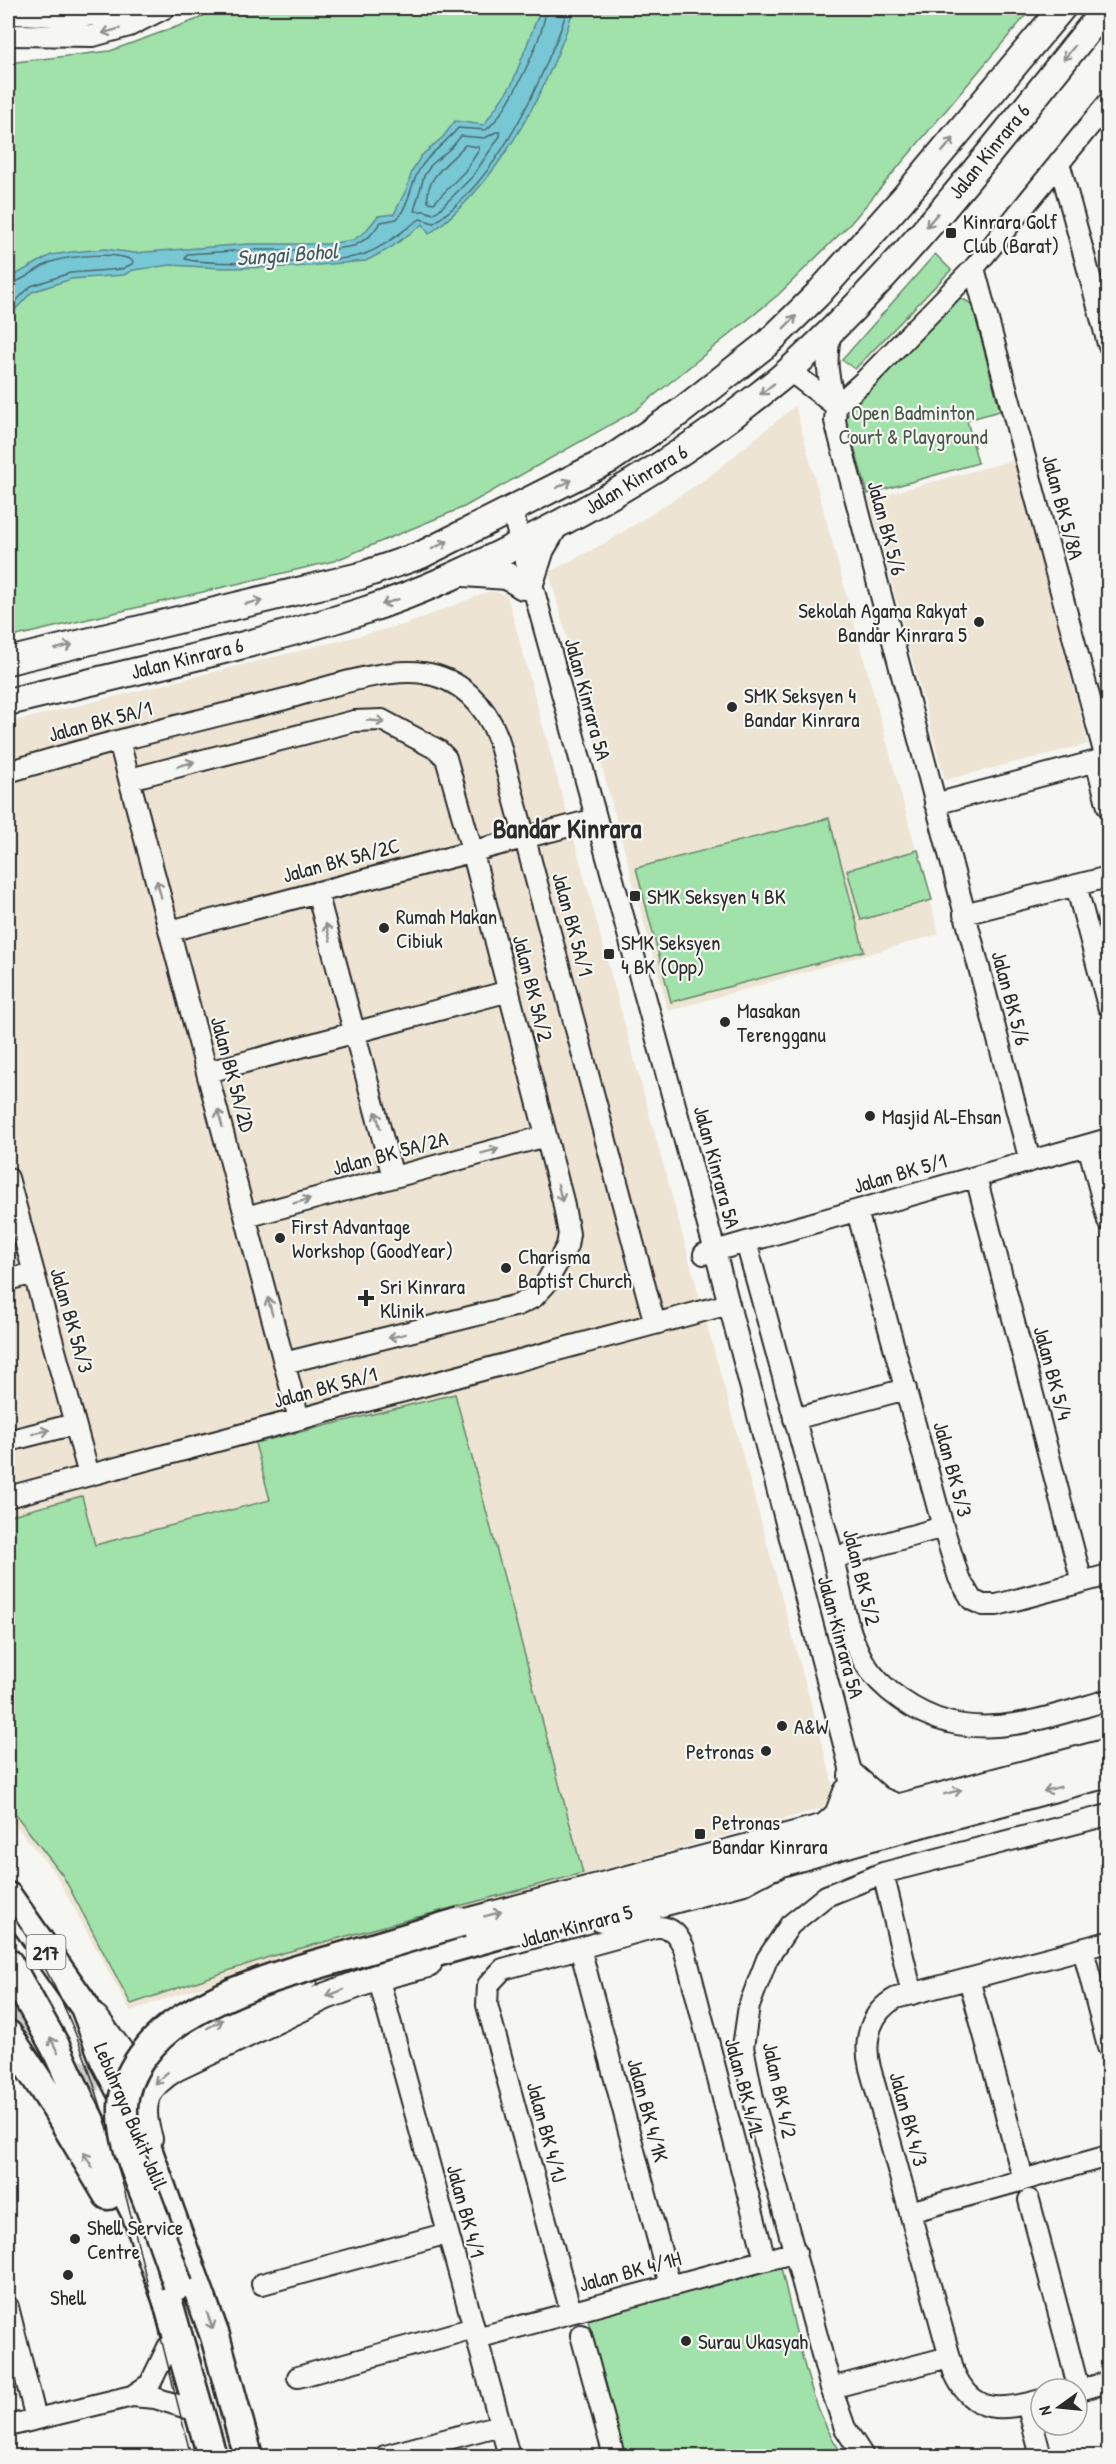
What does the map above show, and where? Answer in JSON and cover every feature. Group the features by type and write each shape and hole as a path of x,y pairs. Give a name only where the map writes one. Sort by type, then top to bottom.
{"highway":[{"path":"389,1970 688,1882 774,1865"},
{"name":"Lebuhraya Bukit Jalil","path":"8,1897 85,2007 105,2060 138,2124 215,2336 248,2457"},
{"path":"213,2457 214,2418 178,2285 132,2162 123,2123 123,2104 134,2069 161,2035 205,2006 272,1977 462,1922"},
{"name":"Lebuhraya Bukit Jalil","path":"8,1963 50,2037 136,2213 167,2299 213,2457"},
{"path":"11,2014 135,2249 203,2457"}],"main road":[{"name":"Jalan Kinrara 6","path":"8,661 360,576 421,555 609,460 649,435 768,343 817,295 902,200 1062,8"},
{"name":"Jalan Kinrara 6","path":"8,702 357,613 418,592 464,573 517,546 662,466 711,433 790,371 868,294 1106,8"},
{"path":"464,573 507,576 527,583 541,549 554,526"},
{"name":"Jalan Kinrara 5","path":"774,1865 861,1828 896,1807 1108,1752"},
{"name":"Jalan Kinrara 5","path":"85,2007 124,2056 128,2059 142,2060 320,1971 462,1922 827,1825 861,1828 1108,1774"},
{"path":"827,1825 838,1815 850,1784 896,1807"},
{"path":"159,2180 144,2124 143,2108 147,2094 157,2079 277,2019 389,1970"}],"street":[{"path":"8,14 79,18 115,12 124,8"},
{"path":"8,35 93,36 129,26 165,8"},
{"path":"790,371 836,406 864,381 974,268 1108,103"},
{"path":"1059,162 1108,344"},
{"name":"Jalan BK 5/8A","path":"974,268 1104,759 1108,807"},
{"name":"Jalan BK 5/6","path":"831,331 827,372 836,406 835,421 1030,1161"},
{"name":"Jalan Kinrara 5A","path":"508,513 709,1253 861,1828"},
{"name":"Jalan BK 5A/1","path":"8,772 366,678 408,671 424,673 457,685 482,706 492,722 525,838 655,1324"},
{"name":"Jalan BK 5A/2","path":"130,779 354,721 382,720 438,750 446,758 472,850 546,1136 569,1234 567,1246 545,1284 534,1297 501,1310 284,1363"},
{"name":"Jalan BK 5A/2D","path":"119,741 299,1419"},
{"path":"935,804 1104,759"},
{"name":"Jalan BK 5A/2C","path":"170,931 591,820"},
{"path":"964,914 1108,877"},
{"path":"1076,885 1108,1006"},
{"path":"317,891 393,1177"},
{"path":"208,1072 509,992"},
{"name":"Jalan BK 5A/2A","path":"246,1216 546,1136"},
{"name":"Jalan BK 5/1","path":"709,1253 1108,1139"},
{"path":"1088,1145 1108,1221"},
{"name":"Jalan BK 5/4","path":"976,1177 1082,1582"},
{"name":"Jalan BK 5A/3","path":"8,1178 89,1475"},
{"name":"Jalan BK 5/3","path":"857,1210 944,1527 965,1590 972,1600 983,1605 997,1605 1108,1575"},
{"name":"Jalan BK 5/2","path":"746,1242 854,1641 865,1664 894,1694 931,1716 949,1722 992,1727 1037,1720 1108,1700"},
{"path":"8,1280 34,1273"},
{"name":"Jalan BK 5A/1","path":"8,1497 723,1306"},
{"path":"794,1419 906,1389"},
{"path":"8,1441 75,1424"},
{"path":"833,1558 944,1527"},
{"name":"Jalan BK 4/2","path":"862,2457 846,2428 831,2388 753,2098 743,2047 749,2006 767,1959 790,1926 826,1896 883,1873 1108,1815"},
{"path":"883,1873 912,1994"},
{"name":"Jalan BK 4/1L","path":"580,1948 656,1927 673,1930 684,1948 765,2260"},
{"name":"Jalan BK 4/3","path":"1029,2403 1002,2408 987,2407 971,2398 961,2387 950,2357 868,2061 867,2044 875,2016 885,2004 912,1994 1108,1942"},
{"name":"Jalan BK 4/1J","path":"571,2312 488,2005 488,1985 503,1970 580,1948"},
{"name":"Jalan BK 4/1K","path":"580,1948 670,2285"},
{"path":"1083,1949 1108,2047"},
{"name":"Jalan BK 4/1","path":"389,1970 448,2233 509,2457"},
{"path":"969,1979 1020,2167"},
{"path":"910,2212 1108,2156"},
{"path":"1029,2200 1075,2377"},
{"path":"262,2284 448,2233"},
{"name":"Jalan BK 4/1H","path":"298,2377 475,2333 571,2312 796,2252"},
{"path":"8,2307 36,2419"},
{"path":"581,2335 614,2457"},
{"path":"132,2396 150,2384 168,2347"},
{"path":"831,2388 950,2357"},
{"path":"1089,2387 1108,2382"},
{"path":"8,2426 132,2396 155,2398 188,2408"},
{"path":"385,2457 500,2425"},
{"path":"1038,2437 1041,2457"}],"shaded area":[{"name":"SMK Seksyen 4 Bandar Kinrara","path":"795,406 939,934 668,1011 549,572 609,541 706,479"},
{"name":"Sekolah Agama Rakyat Bandar Kinrara 5","path":"1014,460 1088,744 945,780 869,499"},
{"path":"490,591 507,595 834,1788 823,1808 268,1964 130,2011 56,1875 8,1816 8,723 407,624"}],"green space":[{"path":"216,8 1032,8 851,223 778,295 635,411 464,507 334,561 8,638 8,63 110,51 198,19"},
{"path":"935,254 951,270 855,369 842,360"},
{"name":"Open Badminton Court & Playground","path":"959,297 972,304 1000,411 967,420 978,463 868,494 845,418 867,391"},
{"path":"829,818 864,951 671,1002 636,868"},
{"path":"918,850 932,900 861,920 847,870"},
{"path":"455,1394 583,1873 272,1956 131,2004 63,1876 8,1805 8,1516 82,1496 95,1545 270,1500 255,1443"},
{"path":"781,2268 812,2391 821,2415 844,2456 625,2456 588,2320 715,2274"}],"water":[{"name":"Sungai Bohol","path":"541,8 573,8 566,34 532,109 504,156 487,178 470,198 429,234 423,224 390,248 366,261 294,267 221,268 171,265 133,270 124,275 71,279 32,292 8,317 8,279 51,255 105,249 134,253 249,244 328,244 353,240 365,232 378,216 394,214 407,188 412,171 421,156 443,137 455,121 484,125 512,84"}],"tunnel":[{"path":"18,2011 43,2048 66,2068 100,2081 124,2082 136,2079"}],"tram line":[{"path":"8,1909 53,1984 71,2023 101,2105 191,2456"}],"place":[{"name":"Kinrara Golf Club (Barat)","path":"951,233"},
{"name":"Sekolah Agama Rakyat Bandar Kinrara 5","path":"979,622"},
{"name":"SMK Seksyen 4 Bandar Kinrara","path":"732,707"},
{"name":"SMK Seksyen 4 BK","path":"635,896"},
{"name":"Rumah Makan Cibiuk","path":"384,928"},
{"name":"SMK Seksyen 4 BK (Opp)","path":"609,954"},
{"name":"Masakan Terengganu","path":"725,1022"},
{"name":"Masjid Al-Ehsan","path":"870,1116"},
{"name":"First Advantage Workshop (GoodYear)","path":"280,1238"},
{"name":"Charisma Baptist Church","path":"506,1268"},
{"name":"Sri Kinrara Klinik","path":"366,1298"},
{"name":"A&W","path":"782,1726"},
{"name":"Petronas","path":"766,1751"},
{"name":"Petronas Bandar Kinrara","path":"700,1834"},
{"name":"Shell Service Centre","path":"75,2239"},
{"name":"Shell","path":"68,2275"},
{"name":"Surau Ukasyah","path":"686,2341"}],"district":[{"name":"Bandar Kinrara","path":"567,828"}]}
